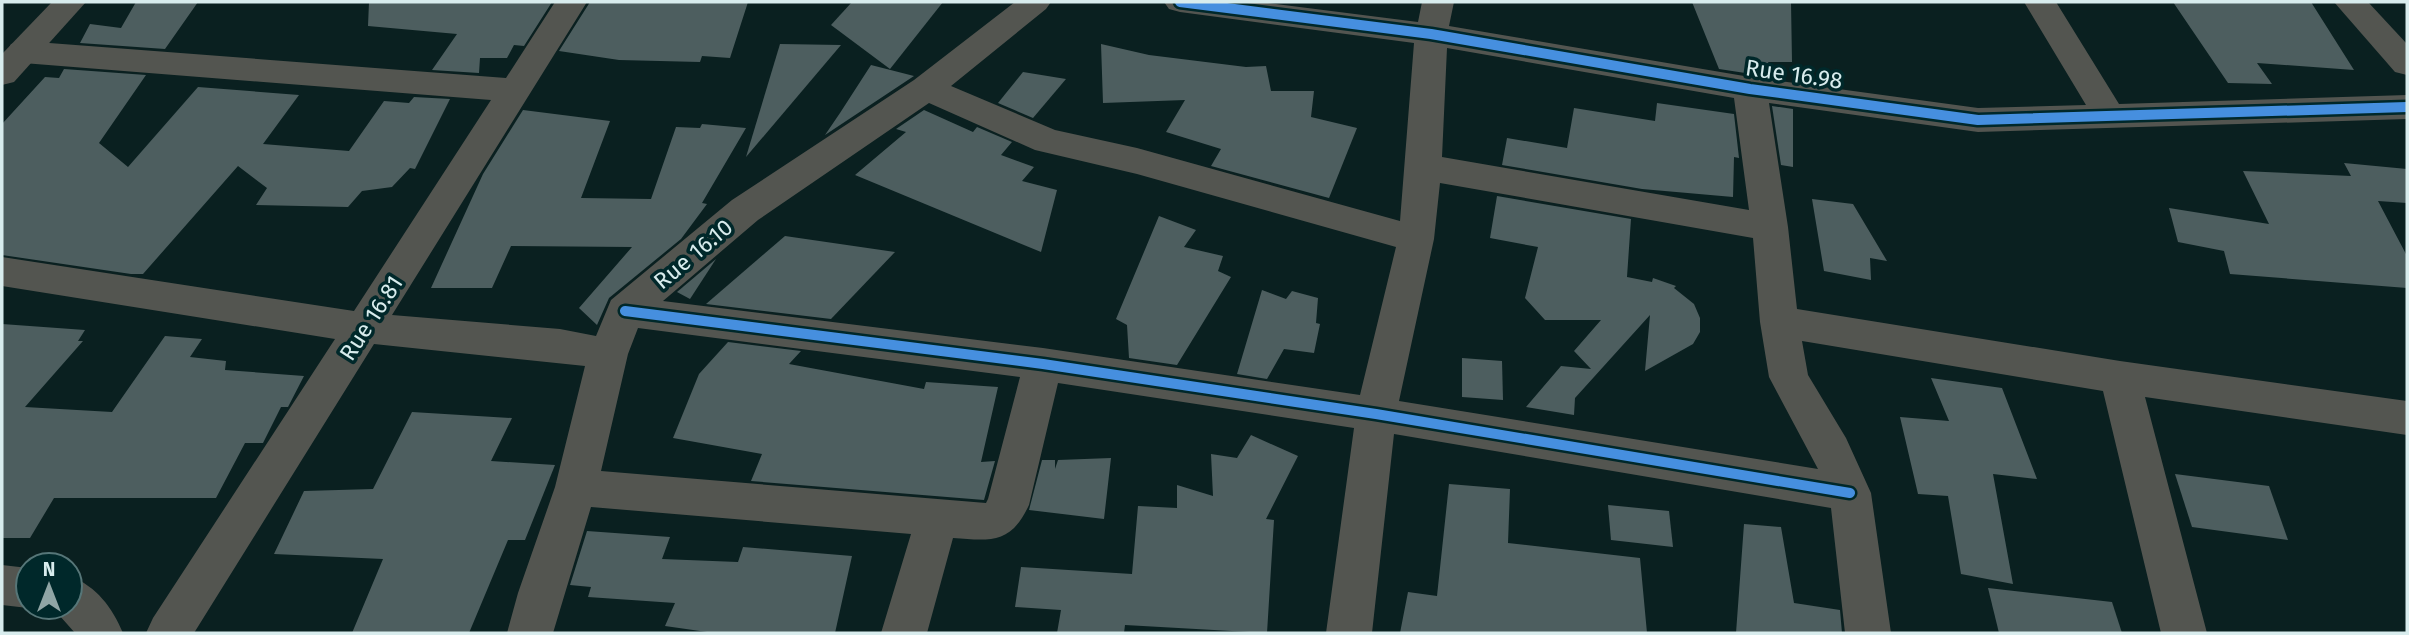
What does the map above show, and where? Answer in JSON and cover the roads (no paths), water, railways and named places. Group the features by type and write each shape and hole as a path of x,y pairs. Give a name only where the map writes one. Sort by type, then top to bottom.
{"street":[{"path":"12,63 70,2"},
{"name":"Rue 16.81","path":"170,633 571,2"},
{"name":"Rue 16.10","path":"530,633 540,593 576,487 608,354 625,311 745,210 926,88 1035,2"},
{"name":"Rue 16.98","path":"1180,2 1434,18 1750,89 1978,120 2407,107"},
{"path":"2040,2 2110,117"},
{"path":"2350,2 2407,64"},
{"path":"1349,633 1376,414 1416,239 1424,167 1434,18"},
{"path":"12,63 515,90"},
{"path":"926,88 1047,141 1137,161 1416,239"},
{"path":"1750,89 1770,227 1779,322 1789,377 1831,451 1850,493 1868,633"},
{"path":"1424,167 1770,227"},
{"path":"2,271 365,328 560,345 608,354"},
{"path":"625,311 1043,363 1376,414 1850,493"},
{"path":"1779,322 2120,377 2407,418"},
{"path":"576,487 988,522 1001,516 1008,505 1043,363"},
{"path":"2120,377 2184,633"},
{"path":"904,633 937,518"},
{"path":"84,610 100,633"}]}
